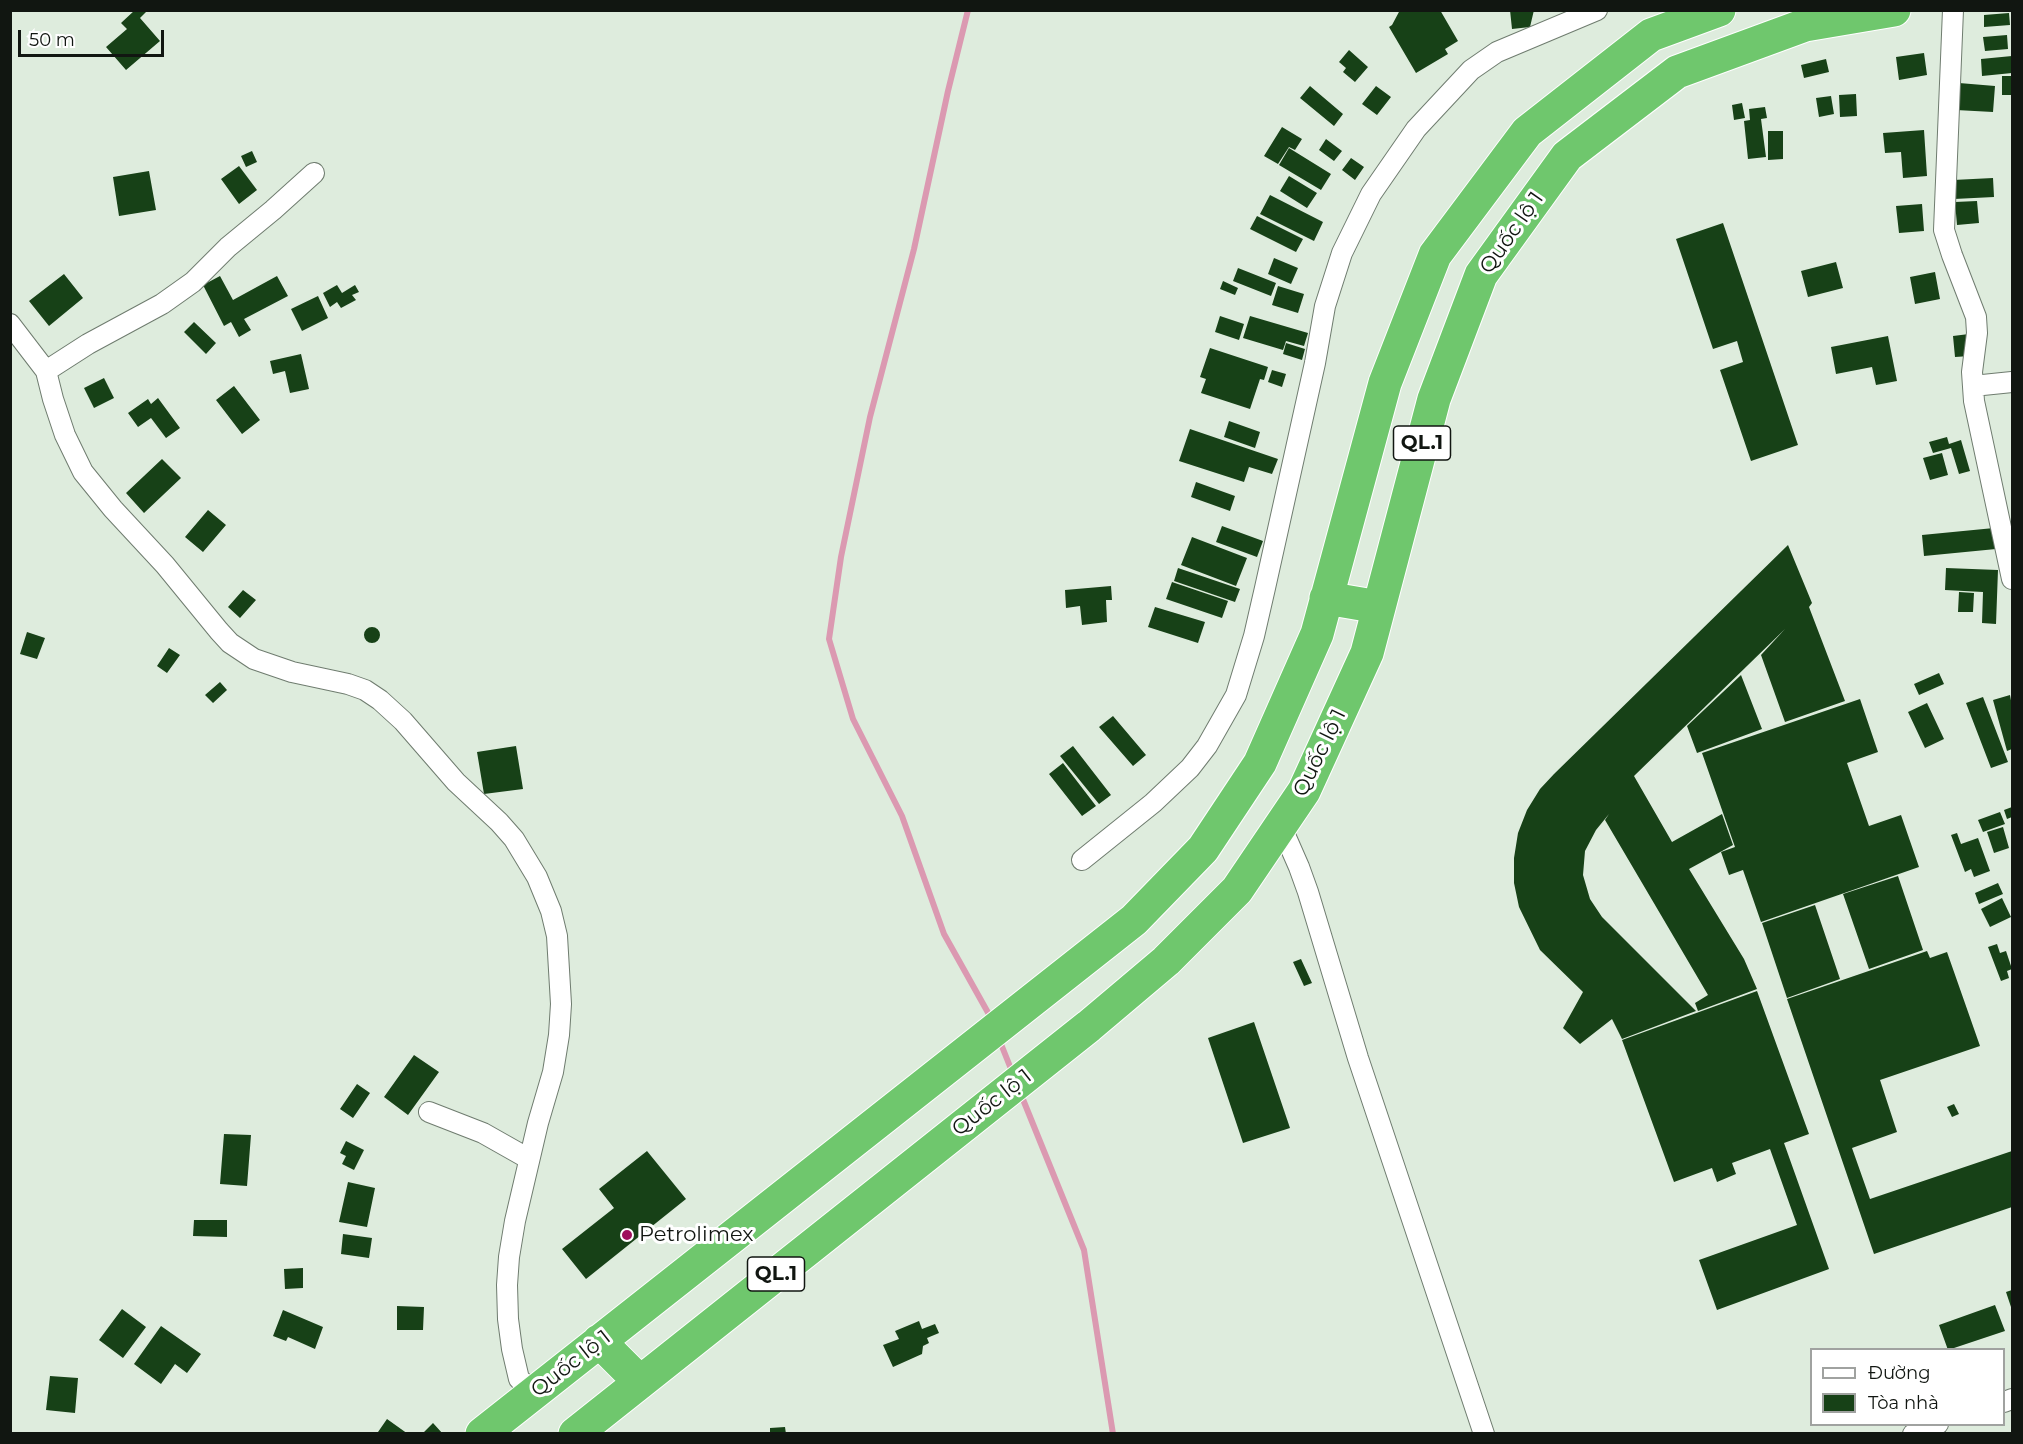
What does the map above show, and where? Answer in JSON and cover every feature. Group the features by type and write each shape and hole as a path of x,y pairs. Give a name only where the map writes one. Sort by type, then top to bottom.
{"highway":[{"name":"Quốc lộ 1","path":"482,1434 1134,920 1203,849 1260,763 1317,634 1385,383 1436,255 1527,132 1651,35 1719,10"},
{"name":"Quốc lộ 1","path":"575,1434 1089,1026 1166,961 1237,890 1304,791 1367,653 1434,399 1481,275 1567,156 1677,72 1805,25 1894,10"},
{"path":"1326,598 1379,607"},
{"path":"599,1341 640,1382"}],"street":[{"path":"1082,860 1154,803 1190,768 1207,746 1236,695 1254,636 1333,275 1371,194 1416,129 1471,70 1497,52 1597,10"},
{"path":"1953,10 1944,230 1976,317 1977,333 1972,386 2013,579"},
{"path":"46,371 88,344 162,304 193,282 228,247 314,172"},
{"path":"10,324 46,371 65,435 83,472 230,643 242,652 270,665 348,684 365,690 380,700 403,721 456,782 499,822 514,839 537,877 551,911 557,936 561,1004 559,1035 553,1072 529,1159 509,1257 508,1318 519,1379 535,1392"},
{"path":"1972,386 2013,382"},
{"path":"1281,826 1305,884 1358,1058 1484,1434"},
{"path":"429,1112 483,1133 529,1159"},
{"path":"1913,1434 1935,1426"}],"building":[{"path":"135,10 148,10 140,18 160,41 126,70 106,47 127,29 121,23"},
{"path":"1400,10 1440,10 1458,41 1445,49 1448,54 1416,73 1389,27"},
{"path":"1510,10 1534,10 1530,27 1512,29"},
{"path":"2009,13 2010,25 1984,27 1984,15"},
{"path":"2007,35 2008,49 1985,51 1983,37"},
{"path":"1349,50 1368,67 1355,82 1343,72 1346,68 1339,62"},
{"path":"1924,53 1927,75 1899,80 1896,57"},
{"path":"2012,56 2012,73 1982,76 1981,59"},
{"path":"1826,59 1829,72 1804,78 1801,65"},
{"path":"2002,76 2012,76 2012,95 2002,95"},
{"path":"1959,83 1995,86 1993,112 1956,110"},
{"path":"1310,86 1343,114 1334,126 1300,98"},
{"path":"1376,86 1391,97 1377,115 1362,104"},
{"path":"1856,94 1857,116 1840,117 1839,95"},
{"path":"1831,96 1834,114 1819,117 1816,98"},
{"path":"1742,103 1745,118 1734,120 1732,105"},
{"path":"1765,107 1767,118 1761,119 1766,157 1748,159 1744,121 1750,120 1749,109"},
{"path":"1282,127 1302,139 1295,150 1289,147 1278,164 1264,156"},
{"path":"1924,130 1927,176 1903,178 1901,152 1885,153 1883,133"},
{"path":"1768,131 1783,131 1783,159 1768,160"},
{"path":"1326,139 1342,151 1334,161 1319,150"},
{"path":"1289,148 1331,174 1321,190 1279,165"},
{"path":"252,151 257,162 246,167 241,156"},
{"path":"1351,158 1364,167 1355,180 1342,170"},
{"path":"239,166 257,190 239,204 221,179"},
{"path":"149,171 156,210 119,216 113,177"},
{"path":"1289,176 1317,193 1307,208 1280,191"},
{"path":"1993,178 1994,197 1954,199 1953,180"},
{"path":"1270,195 1323,222 1314,241 1260,214"},
{"path":"1977,201 1979,223 1957,225 1955,202"},
{"path":"1922,204 1924,231 1899,233 1896,206"},
{"path":"1257,216 1303,239 1296,252 1250,229"},
{"path":"1723,223 1798,445 1751,461 1720,370 1743,362 1737,341 1713,349 1676,239"},
{"path":"1274,258 1298,268 1291,284 1268,274"},
{"path":"1836,262 1843,288 1808,297 1801,271"},
{"path":"1238,268 1276,283 1271,296 1233,281"},
{"path":"1935,272 1940,299 1915,304 1910,277"},
{"path":"64,274 83,298 49,326 29,301"},
{"path":"220,276 233,300 277,276 288,296 244,319 251,330 239,337 231,322 224,326 203,285"},
{"path":"1223,281 1238,288 1235,295 1220,289"},
{"path":"337,285 342,293 355,285 359,292 352,295 356,300 341,308 337,302 330,307 323,293"},
{"path":"1278,286 1304,294 1298,313 1272,305"},
{"path":"318,296 328,318 302,331 291,309"},
{"path":"1220,316 1244,324 1239,340 1215,332"},
{"path":"1250,316 1308,333 1304,346 1286,341 1283,350 1243,338"},
{"path":"194,322 216,343 206,354 184,332"},
{"path":"1969,334 1970,356 1955,357 1953,336"},
{"path":"1888,336 1897,381 1876,385 1872,367 1836,374 1831,347"},
{"path":"1286,343 1305,349 1302,360 1283,354"},
{"path":"1210,348 1268,367 1264,380 1260,379 1250,409 1201,393 1206,379 1200,377"},
{"path":"301,354 309,389 290,393 285,371 273,374 270,361"},
{"path":"1272,370 1286,374 1282,387 1268,382"},
{"path":"104,378 114,398 94,408 84,388"},
{"path":"234,386 260,420 242,434 216,400"},
{"path":"158,398 180,428 166,438 151,418 138,427 128,413 148,399 151,404"},
{"path":"1229,421 1260,432 1255,448 1224,437"},
{"path":"1190,429 1278,459 1272,474 1249,467 1244,482 1179,461"},
{"path":"1947,437 1949,444 1961,440 1970,471 1959,474 1951,448 1933,453 1929,442"},
{"path":"1942,453 1948,475 1930,480 1923,458"},
{"path":"162,459 181,478 144,513 126,493"},
{"path":"1196,482 1235,496 1230,511 1191,497"},
{"path":"208,510 226,525 203,552 185,537"},
{"path":"1222,526 1263,541 1257,557 1216,542"},
{"path":"1994,528 1996,549 1924,556 1922,535"},
{"path":"1192,537 1247,558 1236,586 1181,565"},
{"path":"1788,545 1812,603 1809,607 1845,701 1785,722 1761,655 1785,629 1634,776 1672,842 1722,814 1733,845 1689,869 1744,959 1757,989 1698,1011 1695,1003 1708,995 1605,820 1609,814 1596,830 1585,851 1583,875 1590,899 1602,917 1696,1011 1622,1039 1612,1019 1580,1044 1563,1028 1583,992 1540,950 1519,907 1514,883 1514,858 1518,833 1527,810 1540,789 1554,774"},
{"path":"1178,568 1240,589 1235,602 1174,581"},
{"path":"1946,568 1998,570 1996,624 1982,623 1983,592 1945,590"},
{"path":"1172,582 1228,601 1222,618 1166,599"},
{"path":"1111,586 1112,600 1106,600 1107,622 1082,625 1080,606 1066,608 1065,590"},
{"path":"243,590 256,600 240,618 228,607"},
{"path":"1959,592 1974,593 1973,612 1958,612"},
{"path":"1155,607 1205,622 1198,643 1148,627"},
{"path":"372,627 380,635 372,643 364,635"},
{"path":"27,632 45,638 37,659 20,654"},
{"path":"169,648 180,655 167,673 157,666"},
{"path":"1939,673 1944,684 1919,695 1914,684"},
{"path":"1741,675 1762,729 1697,753 1687,726"},
{"path":"220,682 227,690 213,703 205,695"},
{"path":"2010,695 2012,749 2007,751 1993,700"},
{"path":"1983,697 2008,762 1991,768 1966,703"},
{"path":"1860,699 1878,752 1847,763 1869,826 1901,815 1919,867 1761,922 1743,870 1729,875 1721,852 1735,847 1702,753"},
{"path":"1927,703 1944,739 1925,748 1908,712"},
{"path":"1113,716 1146,755 1133,766 1099,727"},
{"path":"516,746 523,789 484,794 477,752"},
{"path":"1073,746 1111,795 1099,804 1060,756"},
{"path":"1063,763 1096,806 1082,816 1049,774"},
{"path":"2012,807 2012,817 2007,819 2004,810"},
{"path":"2000,812 2005,824 1983,832 1978,820"},
{"path":"2003,827 2009,848 1994,853 1987,832"},
{"path":"1957,833 1961,844 1978,838 1990,871 1974,877 1971,869 1965,872 1951,835"},
{"path":"1898,876 1923,950 1869,969 1843,894"},
{"path":"1998,883 2003,894 1979,904 1975,893"},
{"path":"2002,898 2011,917 1990,927 1981,909"},
{"path":"1815,905 1840,979 1787,998 1762,923"},
{"path":"1997,944 2000,953 2006,951 2012,969 2007,971 2009,978 2001,981 1988,947"},
{"path":"1927,951 1930,958 1947,952 1980,1046 1880,1080 1897,1132 1852,1148 1870,1199 2012,1151 2012,1207 1874,1254 1787,999"},
{"path":"1301,959 1312,983 1304,986 1293,962"},
{"path":"1757,991 1809,1134 1784,1143 1829,1269 1717,1310 1699,1260 1797,1225 1770,1149 1732,1163 1736,1174 1717,1182 1712,1168 1674,1182 1622,1040"},
{"path":"1254,1022 1290,1128 1243,1143 1208,1038"},
{"path":"414,1055 439,1072 408,1115 384,1097"},
{"path":"357,1084 370,1093 353,1118 340,1109"},
{"path":"1954,1104 1959,1114 1952,1117 1947,1107"},
{"path":"224,1134 251,1135 247,1186 220,1184"},
{"path":"346,1141 364,1150 354,1170 342,1164 346,1156 340,1153"},
{"path":"647,1151 686,1199 586,1279 562,1249 614,1208 599,1189"},
{"path":"348,1182 375,1188 367,1227 339,1222"},
{"path":"194,1220 227,1220 227,1237 193,1236"},
{"path":"343,1234 372,1238 369,1258 341,1254"},
{"path":"303,1268 303,1288 285,1289 284,1269"},
{"path":"2012,1290 2012,1310 2006,1292"},
{"path":"1995,1305 2005,1331 1954,1348 1947,1348 1939,1325"},
{"path":"397,1306 424,1307 423,1330 397,1330"},
{"path":"122,1309 146,1327 123,1358 99,1340"},
{"path":"283,1310 323,1327 315,1349 288,1337 286,1341 273,1336"},
{"path":"919,1321 922,1329 935,1324 939,1333 927,1338 929,1343 923,1346 922,1354 893,1367 883,1345 899,1339 895,1331"},
{"path":"161,1326 201,1354 187,1373 175,1364 161,1384 134,1364"},
{"path":"50,1376 78,1378 75,1413 46,1410"},
{"path":"387,1419 408,1434 378,1432"},
{"path":"433,1423 443,1434 422,1434"},
{"path":"785,1427 786,1434 770,1434 770,1428"}],"waterway":[{"path":"968,10 914,249 870,417 841,557 829,639 853,719 902,816 944,934 991,1018"},
{"path":"999,1039 1013,1074"},
{"path":"1020,1092 1084,1250 1113,1434"}],"place":[{"name":"Petrolimex","path":"627,1235"}]}
